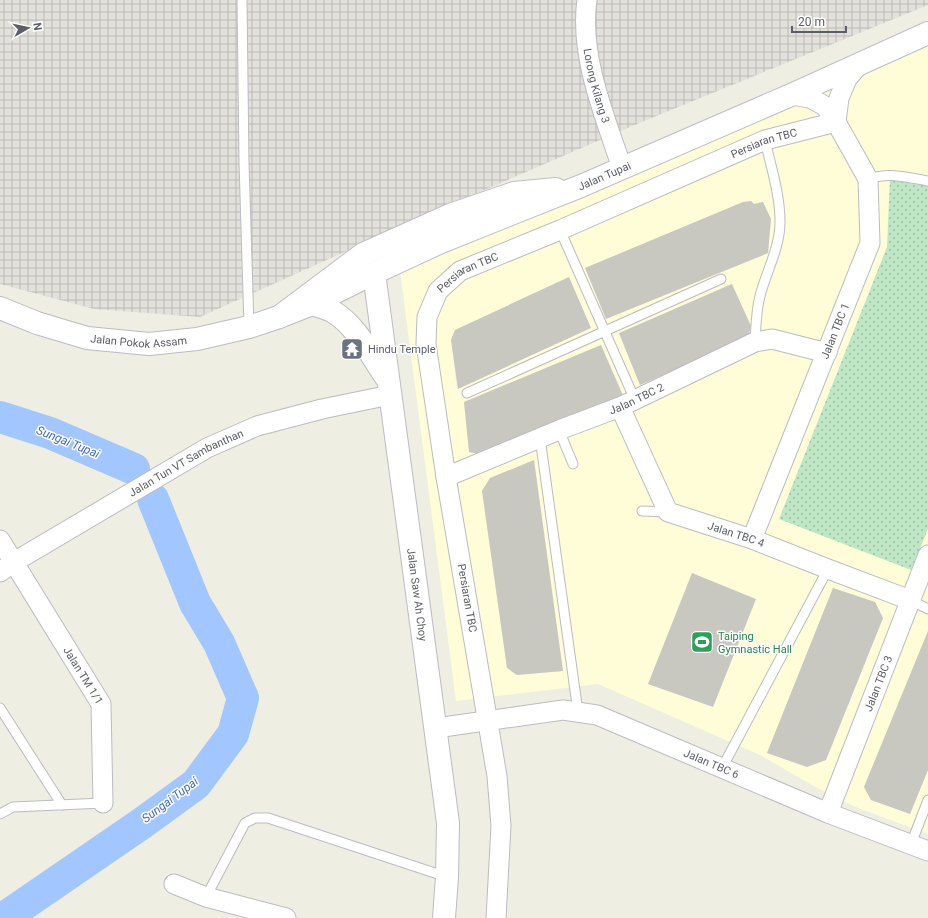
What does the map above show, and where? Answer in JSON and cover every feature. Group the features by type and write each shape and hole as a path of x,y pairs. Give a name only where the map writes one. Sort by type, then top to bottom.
{"street":[{"name":"Lorong Kilang 3","path":"587,0 586,12 588,47 595,86 622,168"},
{"name":"Jalan Tupai","path":"279,317 312,304 441,242 581,186 791,95 928,33"},
{"path":"836,122 839,98 847,79 862,62"},
{"name":"Jalan TBC 1","path":"752,539 870,243 868,179 836,122 825,106 810,98 791,95"},
{"name":"Persiaran TBC","path":"496,918 501,826 497,776 446,477 426,344 427,317 438,291 460,271 560,230 764,140 836,122"},
{"path":"279,317 363,254 450,215 514,192 581,186"},
{"name":"Jalan Saw Ah Choy","path":"374,273 388,388 448,823 447,877 444,918"},
{"path":"312,304 331,311 347,322 361,341 388,388"},
{"name":"Jalan Pokok Assam","path":"0,308 37,323 87,338 148,344 197,339 249,327 279,317"},
{"name":"Jalan TBC 2","path":"446,477 628,403 755,342 772,339 827,353"},
{"name":"Jalan Tun VT Sambanthan","path":"7,567 207,448 257,426 322,409 388,388"},
{"path":"628,403 668,512"},
{"name":"Jalan TBC 4","path":"668,512 752,539 910,600"},
{"name":"Jalan TM 1/1","path":"0,540 7,567 101,704 103,803"},
{"name":"Jalan TBC 3","path":"828,813 928,555"},
{"name":"Jalan TBC 6","path":"436,728 563,710 597,715 828,813 920,848"},
{"path":"174,884 206,897 234,911 286,918"}],"lane":[{"path":"242,0 244,162 249,327"},
{"path":"755,342 759,298 778,239 780,222 777,189 764,140"},
{"path":"868,179 878,175 888,174 928,181"},
{"path":"560,230 605,332 628,403"},
{"path":"467,394 721,279"},
{"path":"559,430 573,464"},
{"path":"540,438 578,712"},
{"path":"642,511 668,512"},
{"path":"722,768 828,569"},
{"path":"910,600 928,608"},
{"path":"0,708 62,805"},
{"path":"920,848 928,800"},
{"path":"0,814 14,807 103,803"},
{"path":"206,897 245,823 255,818 268,818 447,877"}],"shaded area":[{"path":"0,0 928,0 928,5 644,121 413,221 200,317 94,309 0,284"},
{"path":"928,45 928,631 864,787 871,800 910,814 928,770 928,834 853,806 812,785 760,755 598,684 456,701 400,271","holes":["751,201 754,204 763,202 771,219 768,253 606,319 585,268 743,202","569,277 591,328 457,388 451,340 455,330","731,284 751,326 747,338 640,385 619,334","601,345 624,397 487,455 469,452 464,402","534,460 563,671 517,675 507,668 482,491 490,478","833,588 875,602 883,618 826,760 807,767 767,753","756,599 713,707 649,684"]}],"green space":[{"path":"890,176 928,183 928,529 911,570 779,519 887,247"}],"building":[{"path":"751,201 754,204 763,202 771,219 768,253 606,319 585,268 743,202"},
{"path":"569,277 591,328 458,389 451,340 455,330"},
{"path":"732,284 751,326 748,338 640,385 619,333"},
{"path":"601,345 624,398 487,455 469,452 464,402"},
{"path":"534,460 563,671 517,675 507,668 482,491 490,478"},
{"name":"Taiping Gymnastic Hall","path":"692,573 756,599 713,707 648,684"},
{"path":"833,588 875,602 883,618 826,760 807,767 767,753"},
{"path":"928,631 928,770 910,814 871,800 864,787"}],"waterway":[{"name":"Sungai Tupai","path":"0,417 50,433 134,469"},
{"name":"Sungai Tupai","path":"4,918 141,824 196,784 233,734 243,698 219,643 195,603 153,499"}],"place":[{"name":"Hindu Temple","path":"352,349"},
{"name":"Taiping Gymnastic Hall","path":"702,642"}]}
